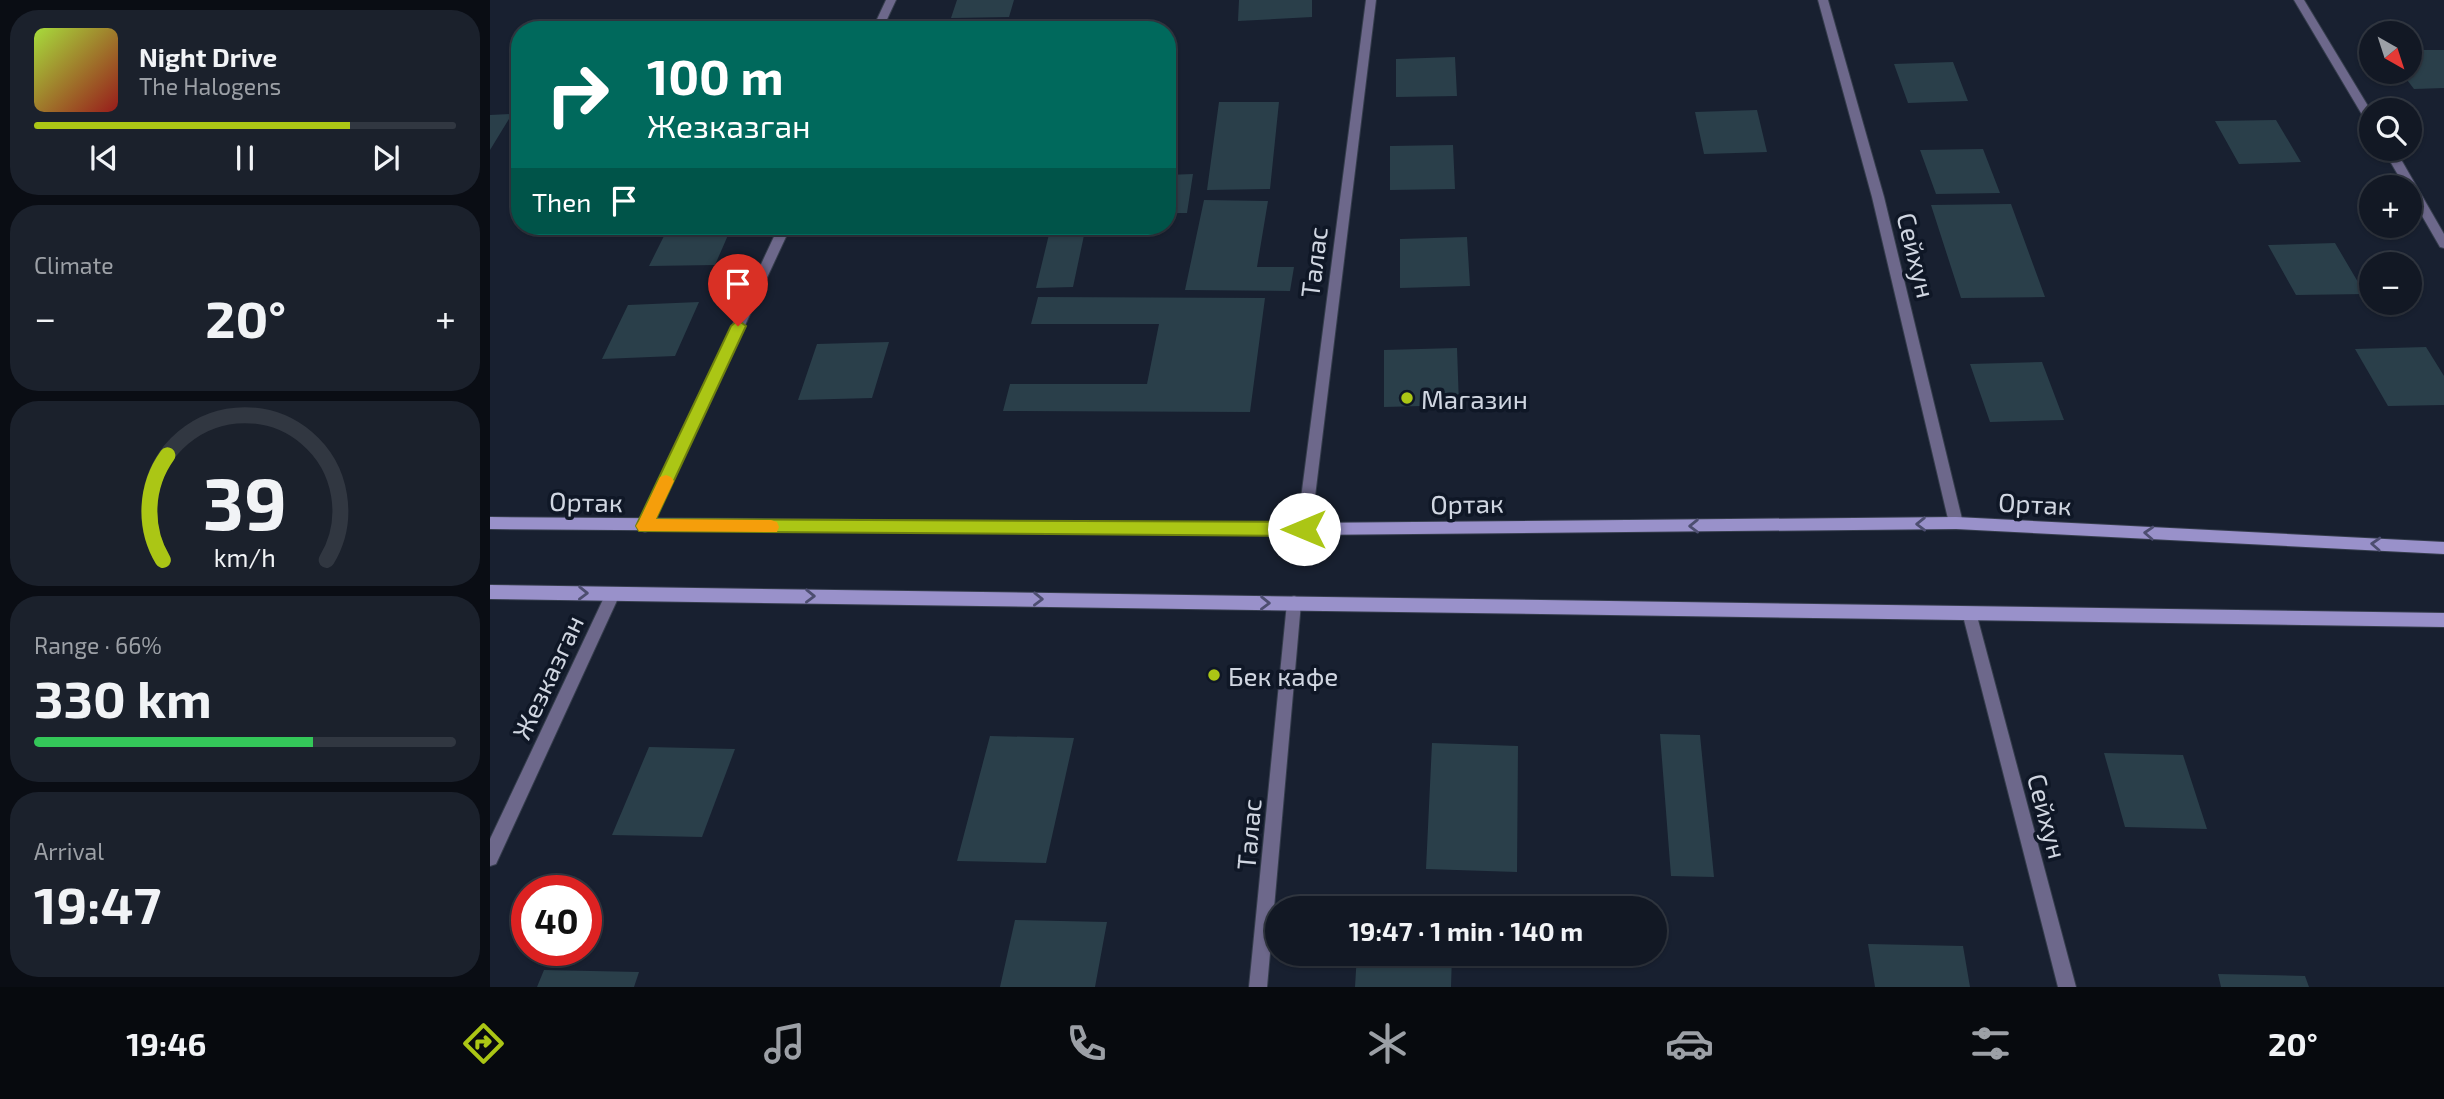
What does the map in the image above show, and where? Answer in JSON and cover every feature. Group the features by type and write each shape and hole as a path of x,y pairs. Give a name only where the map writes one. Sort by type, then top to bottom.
{"street":[{"path":"881,21 891,0"},
{"name":"Талас","path":"1304,529 1371,0"},
{"name":"Сейхун","path":"1823,0 1878,197 1956,523"},
{"path":"2299,0 2359,100"},
{"path":"2396,161 2444,244"},
{"path":"645,526 781,235"},
{"name":"Ортак","path":"490,523 1304,529 1956,523 2444,548"},
{"path":"490,592 1294,603 1970,617 2444,620"},
{"name":"Жезказган","path":"490,858 613,594"},
{"name":"Талас","path":"1258,987 1294,603"},
{"name":"Сейхун","path":"1970,617 2067,987"}],"building":[{"path":"957,0 1014,0 1009,17 951,18"},
{"path":"1239,0 1312,0 1312,17 1238,21"},
{"path":"2422,50 2444,50 2444,88 2414,89 2410,84 2422,84"},
{"path":"1455,57 1457,96 1396,97 1396,59"},
{"path":"1953,62 1968,101 1908,103 1894,64"},
{"path":"1219,102 1279,102 1270,189 1207,190"},
{"path":"1757,110 1767,152 1704,154 1695,112"},
{"path":"511,114 490,150 490,115"},
{"path":"2276,120 2301,162 2239,164 2215,121"},
{"path":"1453,145 1455,189 1390,190 1390,146"},
{"path":"1983,149 2000,193 1936,194 1920,150"},
{"path":"1193,174 1187,213 1176,213 1176,175"},
{"path":"1204,200 1268,201 1257,267 1294,267 1290,291 1185,290"},
{"path":"2011,204 2045,297 1961,298 1931,205"},
{"path":"664,235 728,235 715,265 649,266"},
{"path":"1049,235 1084,235 1073,287 1036,288"},
{"path":"1467,237 1470,286 1400,288 1400,239"},
{"path":"2335,243 2359,284 2359,294 2296,295 2268,245"},
{"path":"1038,297 1265,298 1250,412 1003,411 1010,384 1147,384 1159,324 1031,324"},
{"path":"699,302 675,356 602,359 628,305"},
{"path":"889,342 872,398 798,400 817,344"},
{"path":"2426,347 2444,376 2444,405 2388,406 2355,349"},
{"path":"1457,348 1459,405 1384,407 1384,350"},
{"path":"2042,362 2064,420 1990,422 1970,364"},
{"path":"1660,734 1700,735 1714,877 1671,876"},
{"path":"990,736 1074,738 1046,863 957,861"},
{"path":"1432,743 1518,746 1517,872 1426,869"},
{"path":"649,747 735,749 702,837 612,835"},
{"path":"2104,753 2183,755 2207,829 2125,827"},
{"path":"1015,920 1107,922 1095,987 1000,987"},
{"path":"1868,944 1963,946 1970,987 1875,987"},
{"path":"1356,966 1452,966 1451,987 1355,987"},
{"path":"544,970 639,972 634,987 537,987"},
{"path":"2218,974 2305,976 2309,987 2221,987"}],"slow traffic":[{"path":"666,481 645,526 771,527"}],"place":[{"name":"Магазин","path":"1407,398"},
{"name":"Бек кафе","path":"1214,675"}],"route":[{"path":"738,326 645,526 1304,529"}]}
